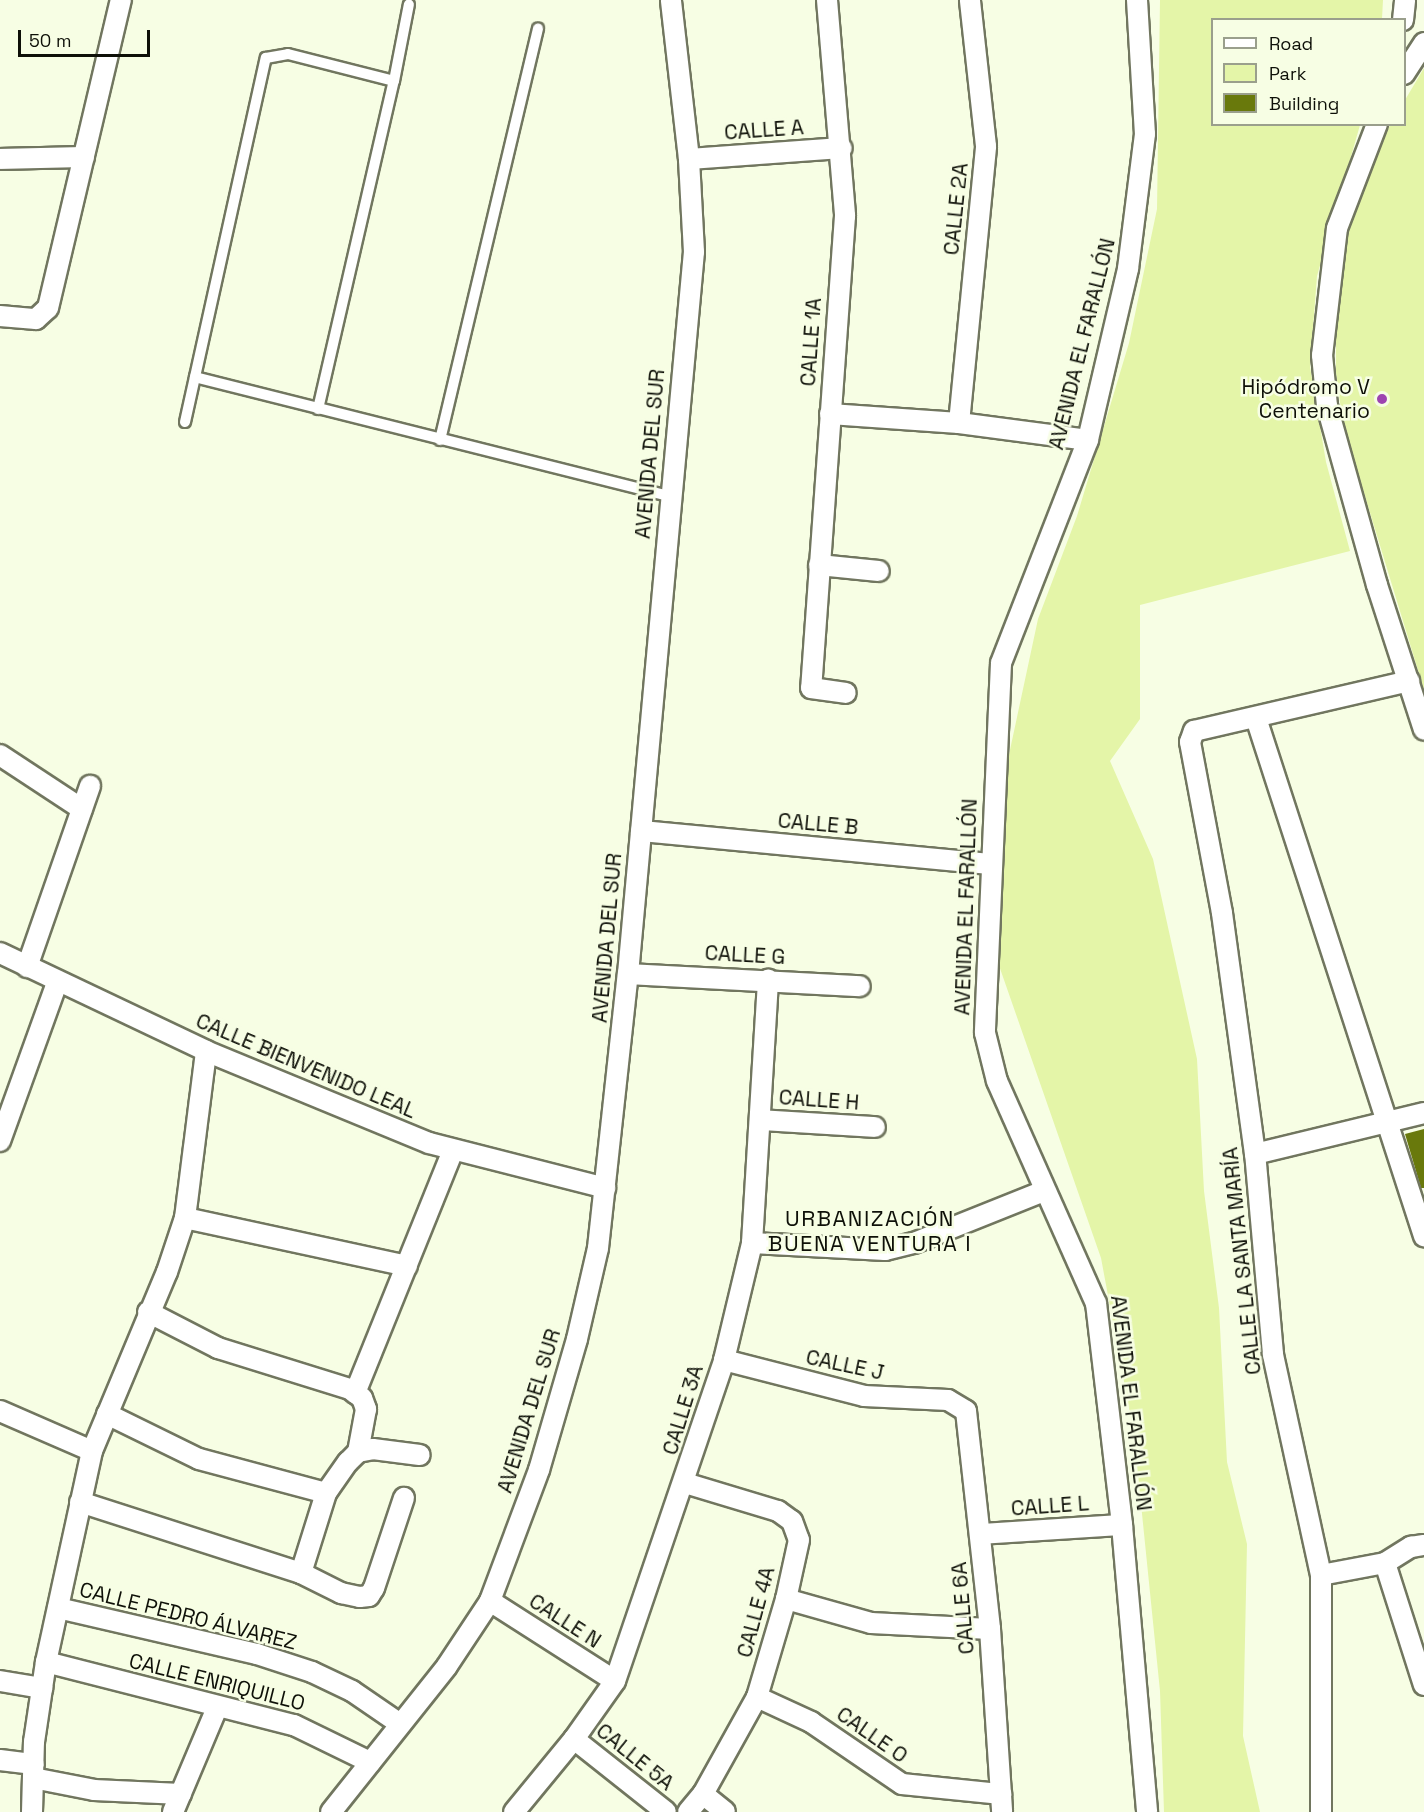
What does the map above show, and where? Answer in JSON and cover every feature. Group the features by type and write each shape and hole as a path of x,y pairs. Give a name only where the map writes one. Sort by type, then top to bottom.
{"street":[{"path":"0,316 36,319 48,308 121,0"},
{"name":"AVENIDA DEL SUR","path":"331,1812 447,1666 490,1601 539,1470 577,1339 598,1248 628,974 694,252 689,159 671,0"},
{"name":"CALLE 1A","path":"826,0 842,148 845,216 811,688 846,693"},
{"name":"CALLE 2A","path":"959,423 986,146 970,0"},
{"name":"AVENIDA EL FARALLÓN","path":"1137,0 1144,104 1144,162 1128,269 1088,440 1001,663 990,864 985,1033 988,1056 1044,1191 1086,1274 1096,1303 1122,1526 1147,1812"},
{"path":"1403,18 1405,0"},
{"path":"1406,64 1424,43"},
{"path":"1376,126 1337,228 1322,355 1327,406 1424,730"},
{"name":"CALLE A","path":"689,159 842,148"},
{"path":"0,159 84,157"},
{"path":"830,414 959,423 1088,440"},
{"path":"819,565 879,571"},
{"path":"1408,681 1256,718 1424,1236"},
{"name":"CALLE LA SANTA MARÍA","path":"1256,718 1194,731 1190,742 1222,913 1255,1154 1273,1354 1321,1575 1321,1812"},
{"path":"0,755 82,809"},
{"path":"27,967 90,786"},
{"name":"CALLE B","path":"641,831 990,864"},
{"name":"CALLE BIENVENIDO LEAL","path":"0,953 57,983 206,1051 453,1150 605,1188"},
{"name":"CALLE G","path":"628,974 768,979 860,986"},
{"name":"CALLE 3A","path":"514,1812 574,1739 615,1681 685,1483 724,1360 752,1244 768,979"},
{"path":"0,1140 57,983"},
{"path":"32,1812 33,1771 46,1662 80,1502 92,1450 185,1218 206,1051"},
{"path":"1255,1154 1424,1113"},
{"name":"CALLE H","path":"760,1120 875,1127"},
{"path":"355,1393 453,1150"},
{"path":"752,1244 885,1250 914,1243 1044,1191"},
{"path":"185,1218 407,1266"},
{"path":"148,1312 218,1348 355,1393 362,1398 366,1409 358,1452 326,1493 301,1573"},
{"name":"CALLE J","path":"724,1360 864,1396 959,1404"},
{"name":"CALLE 6A","path":"959,1404 966,1412 981,1534 990,1629 1001,1803"},
{"path":"0,1411 92,1450"},
{"path":"107,1414 199,1459 326,1493"},
{"path":"358,1452 396,1450 420,1455"},
{"name":"CALLE 4A","path":"685,1483 778,1511 792,1521 799,1540 786,1599 757,1697 703,1794 688,1812"},
{"path":"80,1502 301,1573 341,1593 369,1596 404,1498"},
{"name":"CALLE L","path":"981,1534 1122,1526"},
{"path":"1321,1575 1385,1563 1412,1547 1424,1545"},
{"path":"1385,1563 1424,1685"},
{"path":"786,1599 871,1623 990,1629"},
{"name":"CALLE N","path":"490,1601 615,1681"},
{"name":"CALLE PEDRO ÁLVAREZ","path":"58,1608 258,1654 312,1672 352,1691 400,1724"},
{"name":"CALLE ENRIQUILLO","path":"46,1662 314,1732 370,1762"},
{"path":"0,1681 42,1688"},
{"name":"CALLE O","path":"757,1697 811,1722 902,1784 1001,1803"},
{"path":"0,1761 94,1790 177,1803 217,1708"},
{"name":"CALLE 5A","path":"574,1739 666,1812"},
{"path":"703,1794 724,1812"}],"lane":[{"path":"318,409 394,81 409,4"},
{"path":"440,440 538,29"},
{"path":"185,422 266,58 288,54 394,81"},
{"path":"195,377 670,496"}],"green space":[{"path":"1160,0 1383,0 1382,18 1211,18 1211,126 1360,126 1317,276 1310,367 1326,462 1350,551 1140,605 1140,719 1110,761 1153,859 1197,1059 1204,1191 1219,1308 1227,1462 1247,1544 1243,1736 1260,1812 1164,1812 1160,1691 1134,1435 1101,1258 988,934 992,834 1038,619 1077,516 1129,343 1157,209"},
{"name":"Hipódromo V Centenario","path":"1424,68 1424,690 1343,424 1336,373 1336,318 1341,263 1358,191 1390,126 1406,126 1406,98"}],"building":[{"path":"1424,1129 1424,1188 1421,1188 1405,1134"}],"place":[{"name":"Hipódromo V Centenario","path":"1382,399"}],"district":[{"name":"URBANIZACIÓN BUENA VENTURA I","path":"870,1230"}]}
